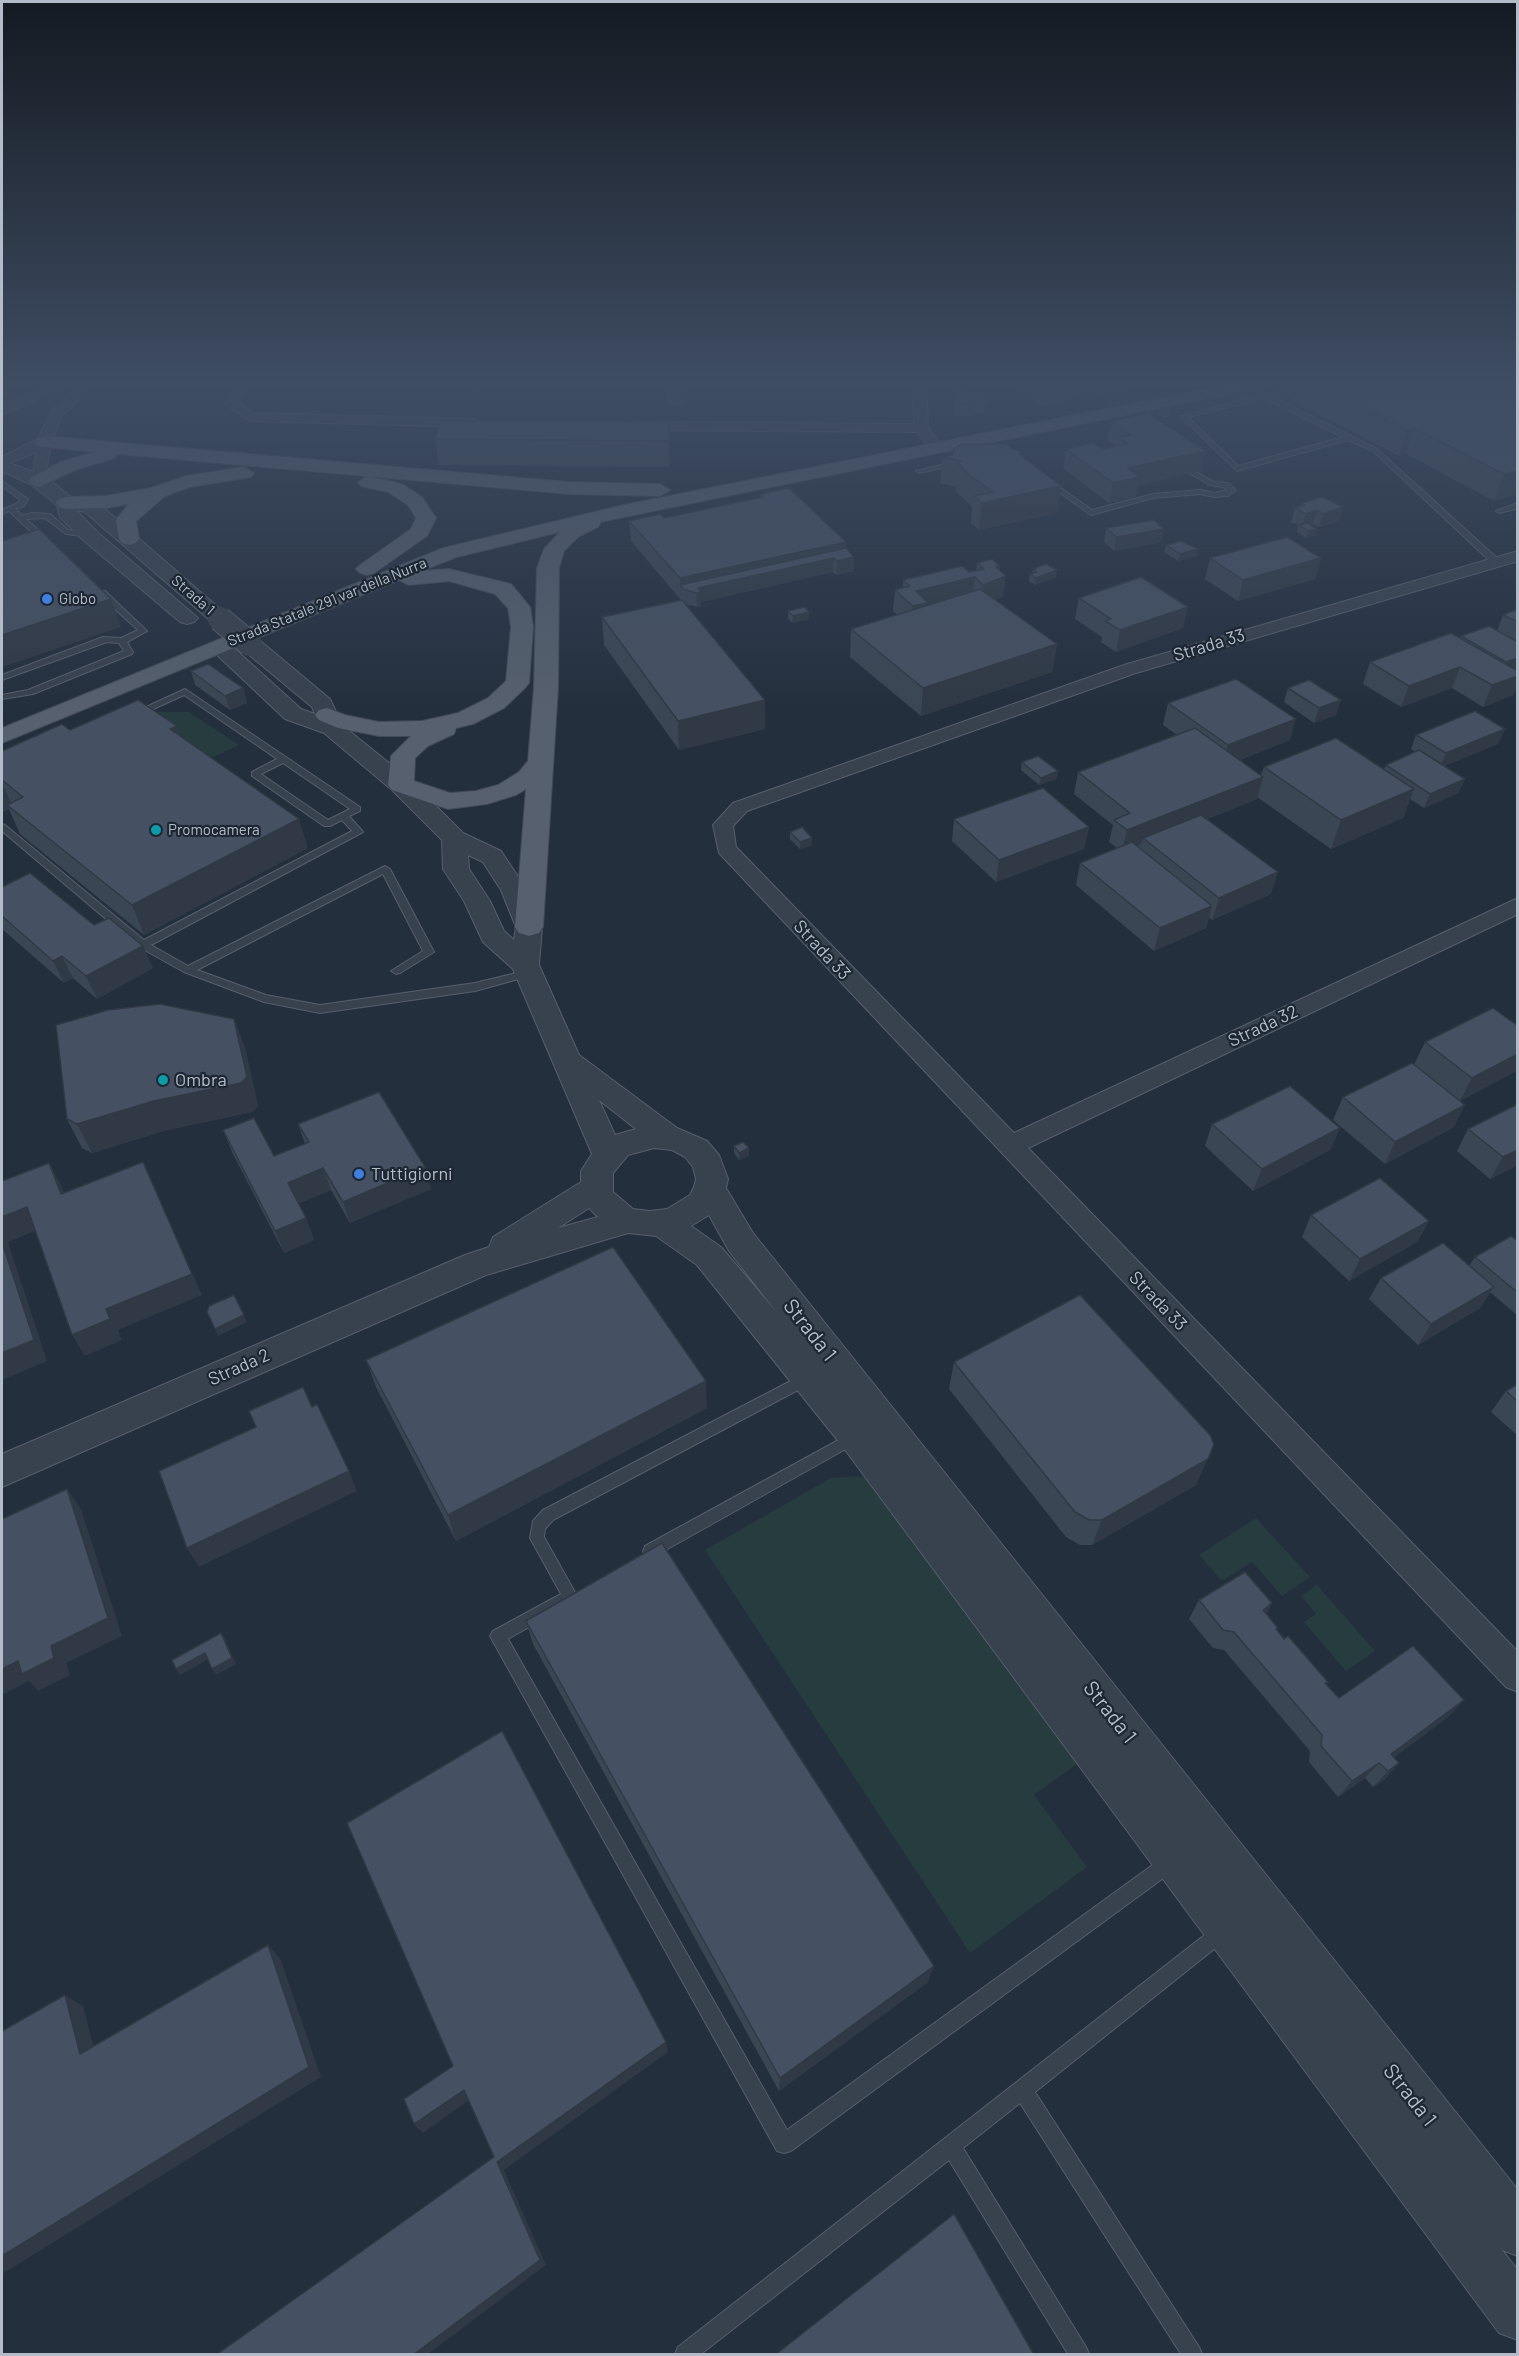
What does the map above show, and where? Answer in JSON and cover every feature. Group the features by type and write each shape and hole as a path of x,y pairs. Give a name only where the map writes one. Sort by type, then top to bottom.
{"main road":[{"path":"66,503 106,502 158,492"},
{"path":"129,539 126,520 135,509 158,492"},
{"path":"365,578 420,532 426,518 415,501 401,492"},
{"name":"Strada Statale 291 var della Nurra","path":"2,720 488,529 669,492"},
{"name":"Strada Statale 291 var della Nurra","path":"2,736 365,578 450,552 624,511 725,492"},
{"path":"529,927 547,664 548,568 554,549 571,533 624,511"},
{"path":"365,578 449,575 503,589 519,607 522,627 517,683 496,703 419,741 404,756 401,785 448,801 478,799 507,790 528,777 541,762"},
{"path":"329,722 338,721 379,729 422,728 465,719"}],"street":[{"name":"Strada 1","path":"52,492 66,503 91,507 322,704 329,722 401,785 454,838 492,857 514,890 529,927 527,969"},
{"name":"Strada 1","path":"66,503 67,513 90,535 228,654 292,714 329,722"},
{"name":"Strada 33","path":"1507,559 1130,669 740,807 723,825 726,849 1518,1676"},
{"path":"454,838 456,869 477,900 493,936 527,969 608,1155"},
{"name":"Strada 32","path":"1009,1146 1508,910"},
{"path":"1508,910 1518,928"},
{"path":"569,1062 668,1137 688,1144 703,1155 711,1171 707,1196 693,1211 662,1223 628,1221 606,1208 596,1188 597,1171 608,1155 628,1142 641,1138 668,1137"},
{"name":"Strada 2","path":"477,1264 596,1188"},
{"name":"Strada 1","path":"710,1188 741,1242 1518,2231"},
{"name":"Strada 2","path":"2,1471 477,1264 628,1221"},
{"name":"Strada 1","path":"662,1223 709,1257 856,1436 1229,1927 1518,2314"}],"lane":[{"path":"6,511 21,504 24,499 14,492"},
{"path":"1063,492 1091,513 1153,496 1200,492 1214,495 1230,492"},
{"path":"1426,492 1507,559"},
{"path":"1500,511 1518,505"},
{"path":"6,511 20,518 51,545 41,548"},
{"path":"20,518 34,515 47,516 66,532 90,535"},
{"path":"2,678 106,639 122,641 143,631 91,583"},
{"path":"2,697 30,692 129,652 122,641"},
{"path":"131,716 185,692 284,759 357,809 327,824 255,774 284,759"},
{"path":"144,945 358,832 344,816"},
{"path":"2,827 144,945 188,970 264,998 320,1009 476,987 527,969"},
{"path":"188,970 385,869 429,952 396,971"},
{"path":"809,1378 548,1515 538,1526 537,1538 575,1593 498,1636 784,2145 1176,1858"},
{"path":"631,1562 856,1436"},
{"path":"685,2355 1229,1927"},
{"path":"1023,2090 1192,2355"},
{"path":"951,2146 1079,2355"}],"green space":[{"path":"146,712 189,712 239,745 193,767"},
{"path":"864,1476 1081,1761 1034,1795 1087,1867 970,1953 705,1550 831,1478"},
{"path":"1256,1518 1310,1577 1282,1596 1252,1562 1222,1581 1199,1555"},
{"path":"1317,1585 1375,1651 1346,1671 1304,1622 1316,1614 1301,1596"}],"building":[{"path":"793,492 846,542 680,578 629,521 660,514 664,518 763,497 760,494"},
{"path":"993,492 1033,492 982,503 974,496"},
{"path":"1322,497 1343,507 1323,514 1317,510 1306,514 1295,508 1305,505 1302,503"},
{"path":"1154,520 1164,529 1116,537 1106,528"},
{"path":"1307,523 1317,529 1308,531 1299,525"},
{"path":"39,529 111,599 2,635 2,541"},
{"path":"1287,537 1321,558 1243,580 1210,558"},
{"path":"1181,541 1198,549 1180,554 1166,545"},
{"path":"846,548 854,557 837,561 834,558 698,588 701,592 696,593 683,589 680,585"},
{"path":"992,559 1000,566 996,567 1006,576 983,585 975,577 916,591 928,603 913,606 895,590 910,586 903,580 962,566 969,572 984,569 977,563"},
{"path":"1046,564 1057,570 1036,578 1030,574 1037,572 1033,569"},
{"path":"1141,577 1188,607 1120,630 1105,621 1111,619 1079,598"},
{"path":"980,589 1057,644 923,688 851,629"},
{"path":"682,600 765,700 678,721 602,617"},
{"path":"805,607 809,612 793,616 788,611"},
{"path":"1518,609 1518,622 1503,615"},
{"path":"1489,626 1518,642 1518,658 1506,662 1461,636"},
{"path":"1451,633 1518,671 1518,676 1492,685 1460,667 1409,686 1370,662"},
{"path":"208,664 243,688 225,696 191,671"},
{"path":"1236,679 1296,719 1228,745 1168,703"},
{"path":"1309,680 1341,700 1319,708 1288,688"},
{"name":"Promocamera","path":"138,700 177,726 170,729 299,819 132,905 7,805 23,797 2,780 2,751 62,724 70,730"},
{"path":"1475,711 1505,729 1446,753 1416,735"},
{"path":"1195,728 1263,777 1127,830 1114,820 1130,813 1078,772"},
{"path":"1336,738 1414,789 1341,820 1264,767"},
{"path":"1419,750 1465,779 1430,794 1386,765"},
{"path":"1038,756 1058,771 1041,778 1022,762"},
{"path":"1043,788 1089,827 999,860 954,819"},
{"path":"1201,815 1278,872 1219,898 1143,838"},
{"path":"802,827 812,838 800,842 790,832"},
{"path":"1132,842 1212,906 1160,928 1080,863"},
{"path":"30,873 94,925 109,918 143,946 86,976 62,956 53,961 2,916 2,887"},
{"name":"Ombra","path":"160,1004 234,1019 247,1077 241,1083 154,1101 77,1124 67,1119 56,1025 108,1010"},
{"path":"1493,1008 1518,1026 1518,1054 1472,1078 1425,1042"},
{"path":"1412,1063 1465,1105 1395,1142 1343,1097"},
{"path":"1290,1086 1340,1128 1262,1169 1212,1124"},
{"path":"379,1092 425,1167 343,1202 323,1168 288,1183 306,1218 275,1231 223,1130 254,1118 274,1156 309,1142 298,1124"},
{"path":"1518,1104 1518,1150 1503,1157 1468,1129"},
{"path":"743,1142 749,1148 739,1153 734,1146"},
{"path":"143,1162 192,1274 106,1309 110,1319 72,1335 27,1207 2,1217 2,1181 49,1163 61,1194"},
{"path":"1380,1178 1429,1221 1360,1259 1311,1215"},
{"path":"1511,1236 1518,1241 1518,1293 1475,1257"},
{"path":"2,1242 34,1340 2,1353"},
{"path":"1443,1243 1494,1287 1431,1324 1381,1278"},
{"path":"613,1247 706,1381 448,1515 366,1360"},
{"path":"234,1295 244,1315 215,1329 207,1312 209,1306"},
{"path":"1080,1295 1210,1435 1214,1444 1208,1459 1102,1520 1089,1520 1075,1512 954,1362"},
{"path":"1518,1384 1518,1402 1506,1391"},
{"path":"303,1387 312,1407 317,1404 349,1471 187,1548 159,1471 256,1427 249,1411"},
{"path":"67,1489 108,1618 51,1646 54,1658 22,1674 18,1661 2,1669 2,1519"},
{"path":"662,1543 934,1966 780,2078 526,1621"},
{"path":"1245,1572 1272,1603 1263,1610 1278,1628 1276,1629 1284,1639 1288,1636 1339,1698 1413,1646 1464,1700 1391,1754 1399,1763 1388,1771 1379,1763 1352,1781 1321,1746 1322,1735 1234,1632 1223,1630 1199,1600"},
{"path":"221,1633 232,1658 212,1669 205,1653 176,1669 172,1660"},
{"path":"502,1731 666,2042 497,2162 540,2260 413,2355 216,2355 494,2157 464,2090 414,2124 404,2099 453,2066 347,1823"},
{"path":"268,1945 309,2067 2,2256 2,2031 65,1995 80,2054"},
{"path":"954,2214 1034,2355 775,2355"}],"place":[{"name":"Globo","path":"47,599"},
{"name":"Promocamera","path":"156,830"},
{"name":"Ombra","path":"163,1080"},
{"name":"Tuttigiorni","path":"359,1174"}]}
